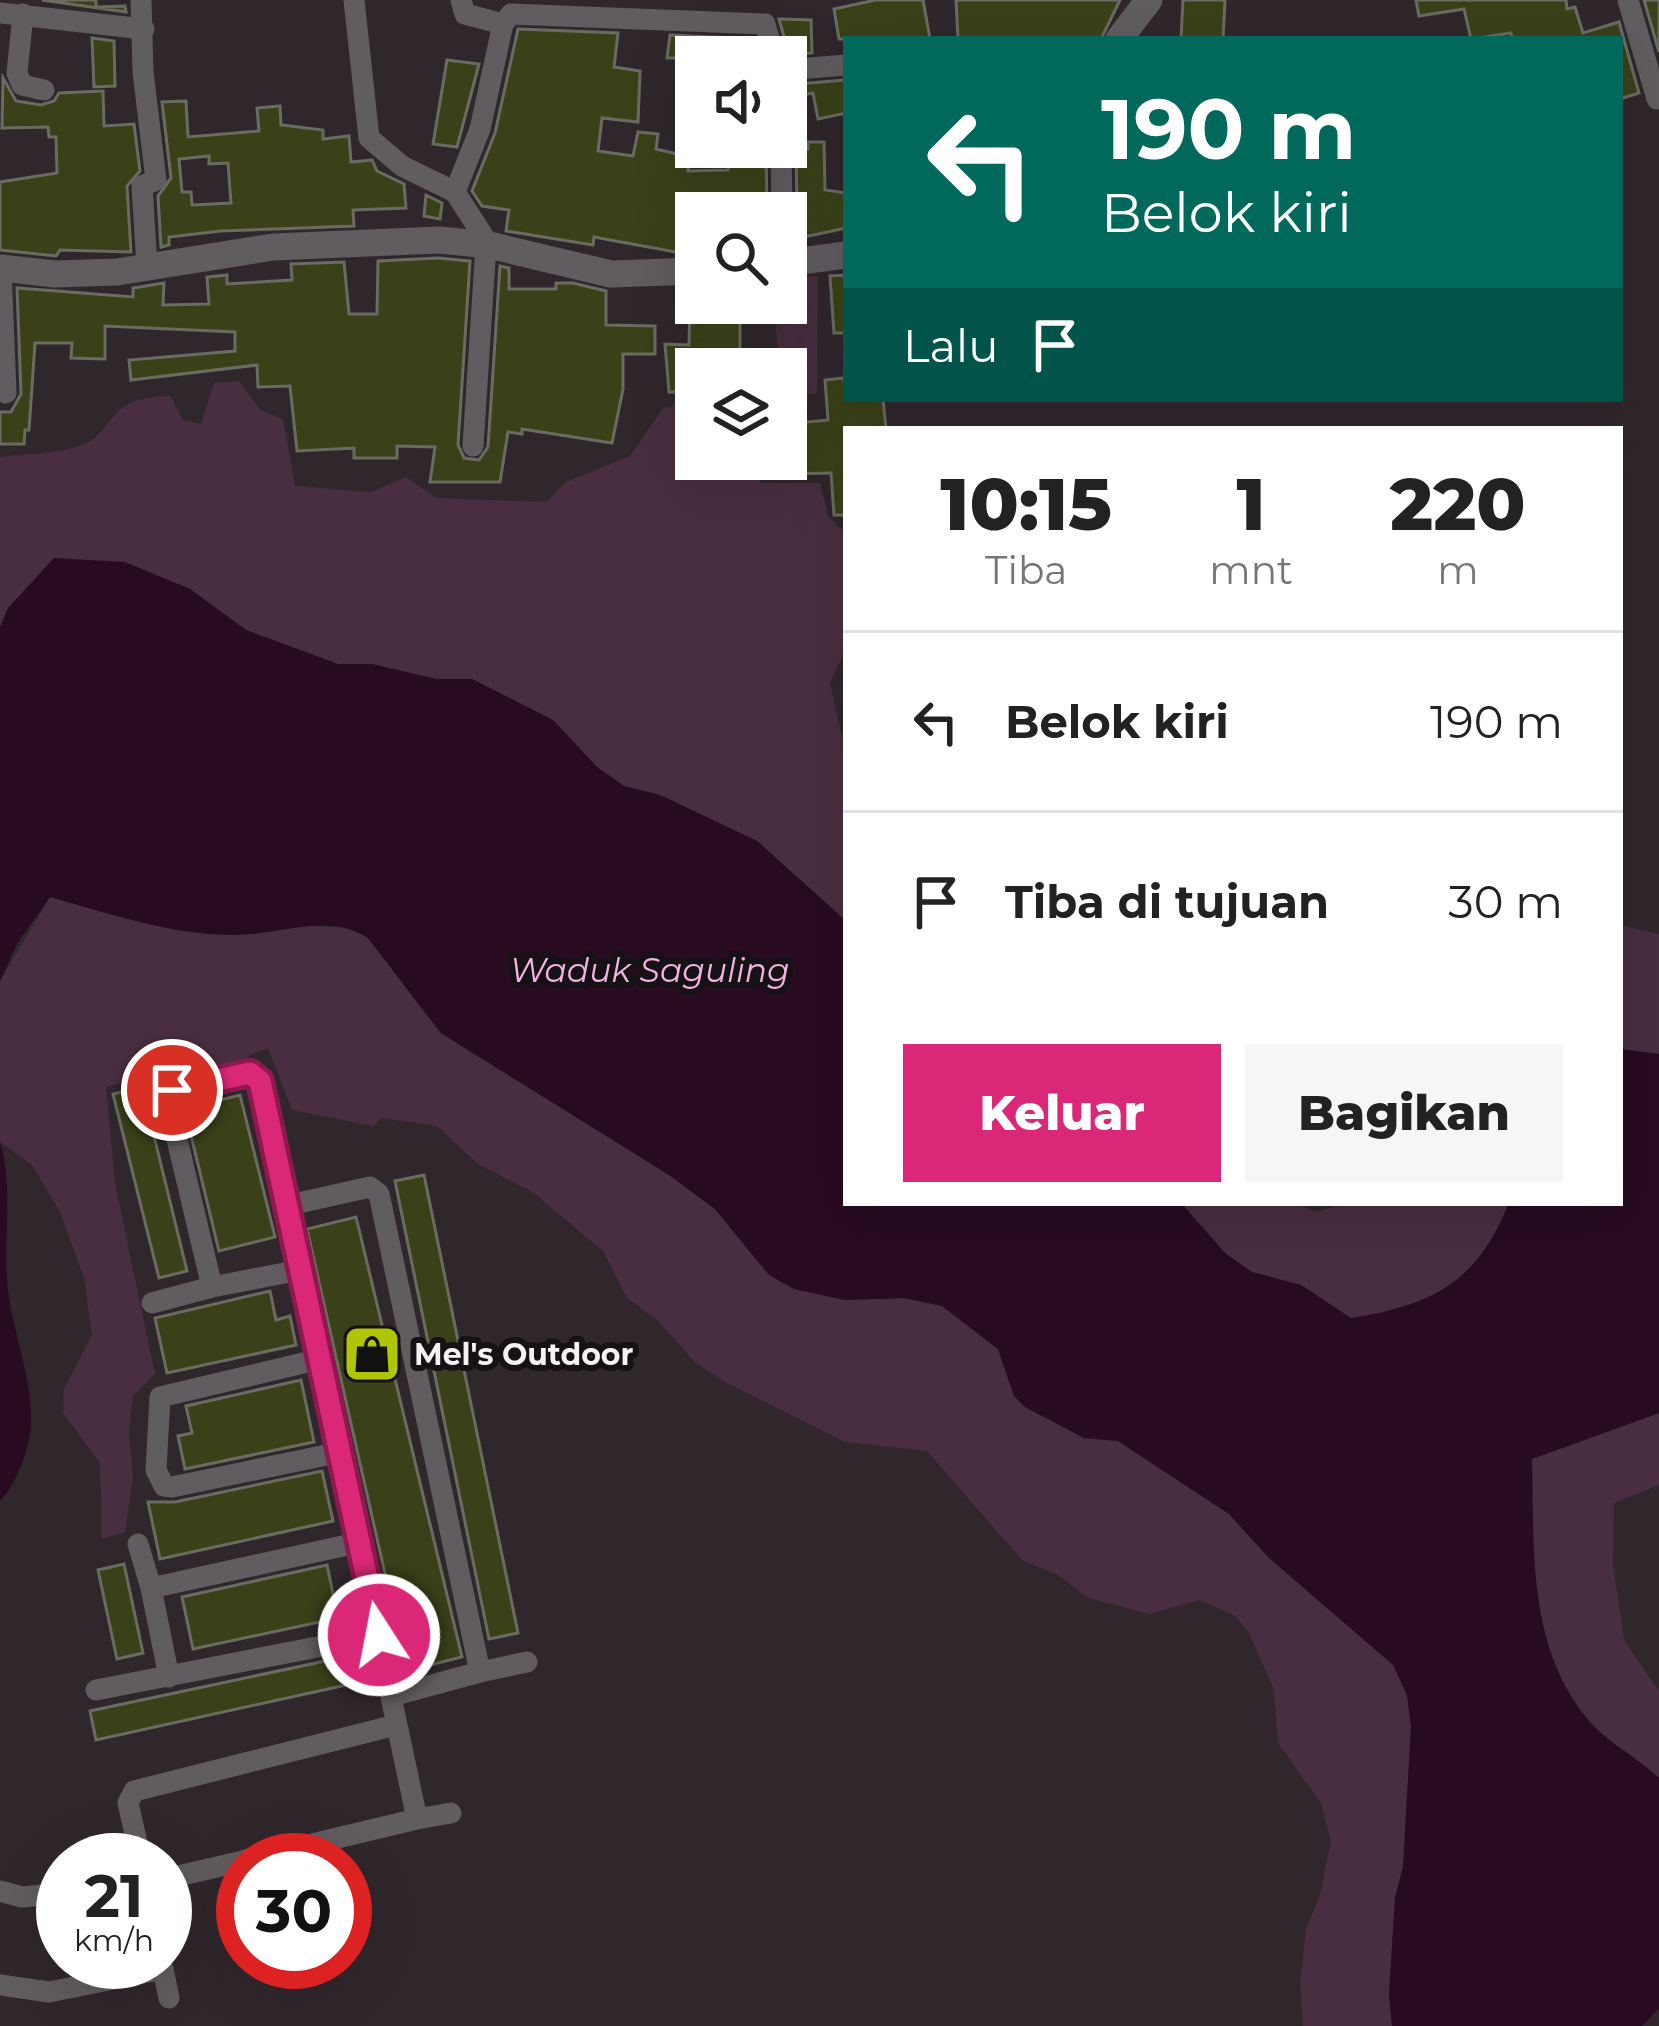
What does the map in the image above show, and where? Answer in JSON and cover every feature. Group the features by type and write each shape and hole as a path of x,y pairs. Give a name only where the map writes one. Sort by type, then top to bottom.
{"street":[{"path":"141,0 143,71 156,180 142,186 147,267"},
{"path":"354,0 369,138 402,166 455,192 488,245 473,446"},
{"path":"461,0 465,14 502,24"},
{"path":"1121,36 1149,0"},
{"path":"1628,0 1657,100"},
{"path":"44,90 22,85 17,74 11,14 145,29"},
{"path":"455,192 480,129 502,24 511,14 765,24 768,36"},
{"path":"807,68 843,65"},
{"path":"6,393 0,268 55,274 319,244 439,240 488,245 611,274 675,272"},
{"path":"807,260 843,255"},
{"path":"212,1287 166,1093 256,1075 361,1542 417,1820"},
{"path":"285,1206 370,1186 379,1194 480,1672"},
{"path":"152,1303 300,1270"},
{"path":"320,1359 160,1397 155,1470 164,1486 172,1487 341,1452"},
{"path":"151,1588 361,1542"},
{"path":"138,1544 170,1676"},
{"path":"96,1690 379,1635"},
{"path":"392,1696 527,1662"},
{"path":"135,1833 128,1803 134,1791 396,1725"},
{"path":"361,1833 451,1814"},
{"path":"0,1891 36,1896"},
{"path":"0,1985 50,1992 63,1989"},
{"path":"167,1989 169,1998"}],"shaded area":[{"path":"807,276 818,277 817,393 807,395 807,348 778,348 776,324 807,324"},
{"path":"239,381 260,410 283,419 295,486 371,492 406,477 436,498 546,502 566,482 630,456 663,408 675,406 675,480 820,483 828,516 843,531 843,655 830,683 843,742 843,918 757,841 660,795 624,786 597,767 553,720 472,679 436,679 372,664 338,664 246,630 190,589 54,558 0,627 0,457 76,447 99,434 121,409 148,398 170,396 183,420 201,424 214,383"},
{"path":"50,897 116,916 353,928 368,938 440,1033 669,1175 715,1209 769,1275 794,1289 845,1300 904,1298 942,1306 998,1349 1014,1396 1025,1407 1084,1438 1118,1441 1229,1514 1269,1558 1394,1665 1407,1695 1411,1727 1403,1867 1395,1898 1389,1994 1392,2026 1303,2026 1300,1984 1306,1929 1320,1895 1331,1841 1321,1803 1278,1743 1274,1690 1248,1631 1235,1616 1200,1600 1149,1614 1088,1598 1058,1575 1022,1560 927,1451 845,1442 696,1363 657,1320 627,1298 603,1251 534,1193 478,1164 437,1126 382,1118 373,1126 292,1110 268,1048 249,1055 247,1063 172,1079 166,1071 106,1087 115,1183 155,1374 133,1396 129,1432 133,1477 125,1532 102,1539 100,1463 63,1413 64,1389 92,1335 84,1278 60,1212 32,1165 0,1142 0,981"},
{"path":"1623,926 1659,934 1659,1054 1623,1049"},
{"path":"1184,1206 1303,1206 1316,1212 1336,1206 1508,1206 1482,1253 1449,1285 1406,1306 1351,1319 1301,1285 1252,1272 1226,1254"},
{"path":"1659,1413 1659,1485 1614,1503 1613,1565 1624,1640 1659,1691 1659,1778 1587,1718 1553,1659 1534,1561 1532,1459"}],"water":[{"name":"Waduk Saguling","path":"54,558 125,562 190,589 246,630 338,664 372,664 436,679 472,679 553,720 597,767 624,786 660,795 757,841 843,918 843,1206 1184,1206 1226,1254 1252,1272 1301,1285 1351,1318 1380,1313 1429,1297 1467,1271 1508,1206 1623,1206 1623,1049 1659,1054 1659,1413 1532,1459 1534,1561 1553,1660 1587,1719 1659,1778 1659,2008 1642,2026 1392,2026 1389,1994 1395,1898 1403,1867 1411,1727 1407,1695 1393,1665 1269,1558 1229,1514 1118,1441 1084,1438 1025,1407 1014,1396 998,1349 942,1306 904,1298 845,1300 794,1289 769,1275 715,1209 669,1175 441,1033 368,938 352,930 319,925 209,934 140,922 50,897 18,942 0,981 0,627 8,608"},
{"path":"0,1142 7,1180 9,1297 31,1425 21,1466 0,1501"}],"building":[{"path":"42,0 96,0 96,7 125,6 126,12"},
{"path":"876,0 923,0 929,36 839,39 834,9"},
{"path":"956,0 1120,0 1102,36 958,36"},
{"path":"1183,0 1225,0 1223,36 1181,36"},
{"path":"1416,0 1566,0 1567,9 1575,7 1583,33 1619,22 1623,36 1470,36 1464,9 1419,16"},
{"path":"1644,0 1659,0 1659,52"},
{"path":"779,19 811,20 812,53 807,53 807,36 784,36"},
{"path":"518,29 618,33 614,67 640,71 638,122 602,118 598,151 633,156 638,132 658,134 656,149 675,153 675,168 766,168 767,192 675,192 675,252 594,237 593,245 506,231 509,210 482,206 472,191 495,133"},
{"path":"670,35 691,36 675,36 675,58 667,58"},
{"path":"1623,36 1639,93 1623,98"},
{"path":"92,38 114,41 115,86 94,87"},
{"path":"447,60 479,64 457,147 433,144"},
{"path":"3,78 16,101 41,105 54,101 59,93 103,91 104,126 134,124 140,171 127,186 131,252 60,250 56,256 0,250 0,182 57,173 56,137 49,137 48,127 2,128"},
{"path":"843,80 843,114 818,119 813,93 807,94 807,83"},
{"path":"186,101 188,137 259,131 257,108 280,106 281,125 323,130 323,139 349,136 351,162 372,160 377,171 404,184 406,208 353,210 354,226 221,231 169,237 169,245 161,247 158,196 171,178 162,102","holes":["209,156 209,164 228,163 231,203 192,205 191,192 182,192 179,159"]},
{"path":"808,142 824,142 825,190 843,193 843,229 807,236 807,192 797,192 796,168 807,168"},
{"path":"426,195 442,203 440,219 424,216"},
{"path":"378,261 470,261 458,445 464,458 479,460 488,447 500,266 509,268 509,289 556,289 556,283 573,283 606,291 606,325 655,326 655,354 623,354 623,389 612,443 522,429 522,434 508,432 500,482 430,482 435,447 397,446 397,458 354,458 354,448 297,451 290,386 258,387 257,365 131,380 129,360 235,351 235,332 105,326 105,359 71,358 72,343 35,343 29,430 25,430 24,444 0,444 0,412 11,412 21,394 17,288 133,297 133,288 164,283 163,305 209,304 207,277 227,275 227,284 292,280 291,264 344,262 349,314 377,314"},
{"path":"843,275 843,333 834,333 830,276"},
{"path":"690,324 740,324 740,348 675,348 675,392 669,392 665,344 689,345"},
{"path":"843,378 843,402 883,402 886,426 843,426 843,515 834,515 831,473 807,474 807,422 828,420 825,380"},
{"path":"142,1087 187,1271 159,1278 113,1094"},
{"path":"240,1095 275,1237 219,1251 188,1123 215,1116 212,1102"},
{"path":"424,1175 518,1633 489,1639 395,1181"},
{"path":"356,1217 462,1657 407,1671 307,1229"},
{"path":"270,1291 276,1320 290,1316 296,1345 167,1373 155,1318"},
{"path":"301,1380 314,1442 185,1469 178,1436 192,1433 186,1406"},
{"path":"322,1471 333,1521 160,1559 148,1502 175,1502"},
{"path":"124,1564 143,1653 117,1659 98,1570"},
{"path":"327,1565 338,1618 193,1649 182,1597"},
{"path":"363,1653 369,1680 96,1740 90,1711"}],"place":[{"name":"Mel's Outdoor","path":"372,1354"}],"route":[{"path":"172,1090 250,1073 260,1081 379,1635"}]}
